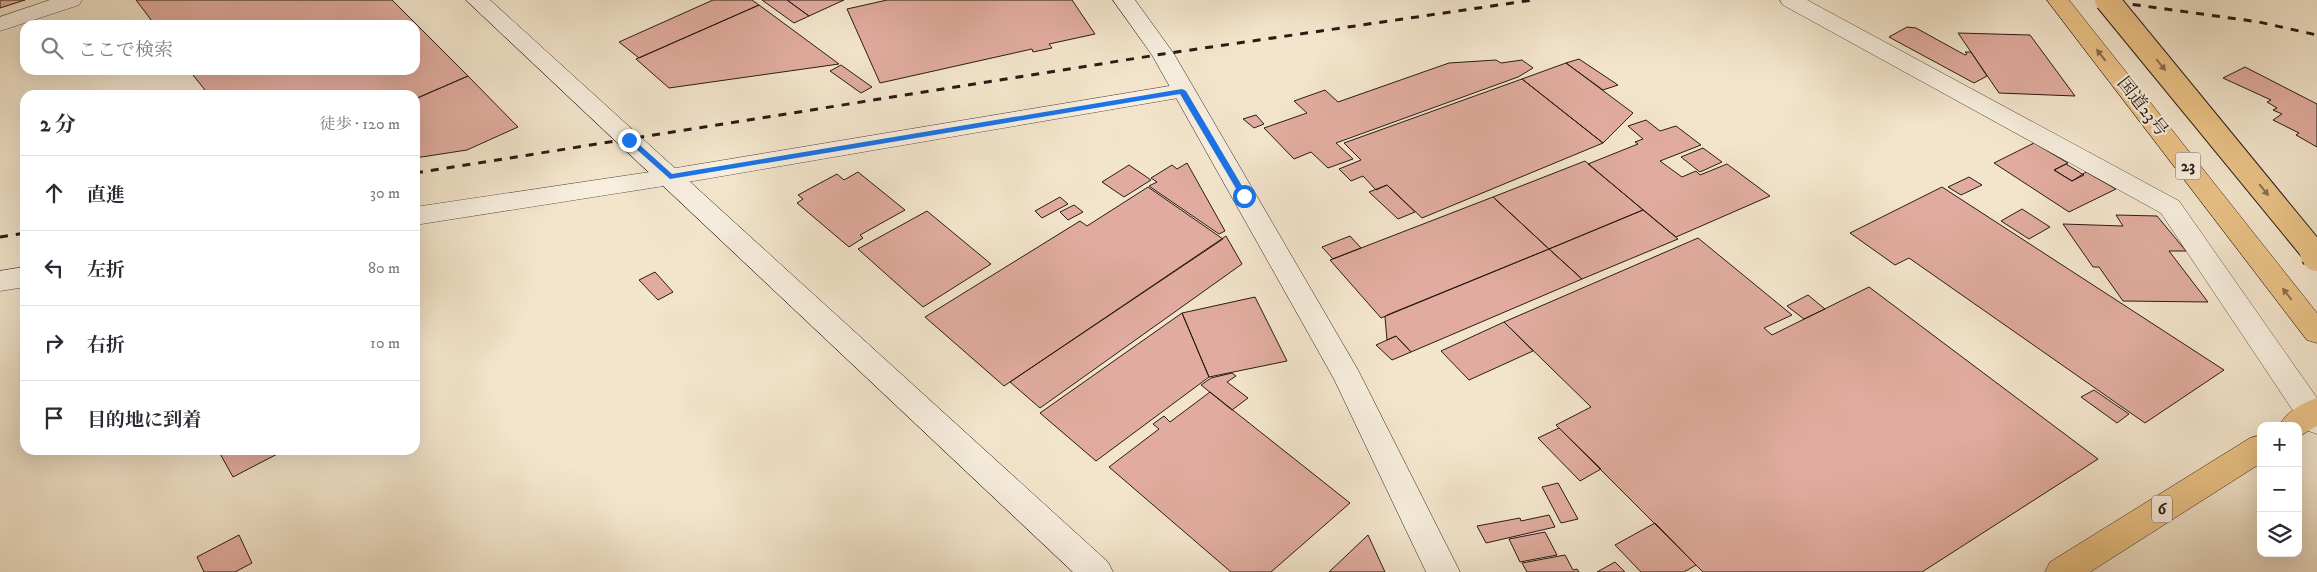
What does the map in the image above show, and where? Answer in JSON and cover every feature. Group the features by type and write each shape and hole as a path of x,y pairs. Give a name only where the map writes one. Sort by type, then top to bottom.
{"main road":[{"name":"国道23号","path":"2058,0 2317,333"},
{"name":"23","path":"2108,0 2317,256"},
{"name":"6","path":"2062,572 2257,450"}],"street":[{"path":"0,24 71,0"},
{"path":"477,0 1096,572"},
{"path":"1124,0 1163,54 1182,91 1348,378 1443,572"},
{"path":"1791,0 2170,208 2310,418"},
{"path":"420,215 670,177 1182,91"},
{"path":"0,281 20,278"}],"building":[{"path":"0,0 25,0 0,8"},
{"path":"136,0 392,0 412,20 151,20"},
{"path":"713,0 752,0 759,5 639,58 619,42"},
{"path":"762,0 787,0 809,16 794,23"},
{"path":"787,0 844,0 809,16"},
{"path":"887,0 1072,0 1095,34 1049,44 1052,48 1033,52 1032,49 880,83 847,9"},
{"path":"759,5 839,64 669,88 636,59"},
{"path":"1907,27 1916,28 1965,55 1967,54 1965,52 1971,52 1987,76 1974,83 1889,37"},
{"path":"420,28 468,76 420,97 420,90 205,90 193,75 420,75"},
{"path":"1958,33 2030,35 2075,96 1999,93"},
{"path":"1579,59 1618,85 1603,90 1566,63"},
{"path":"1496,60 1501,63 1522,60 1533,68 1518,77 1336,143 1353,159 1328,168 1311,152 1294,159 1264,128 1307,113 1294,101 1325,90 1338,102 1449,63"},
{"path":"1566,63 1633,113 1603,143 1522,79"},
{"path":"841,65 872,87 861,93 830,71"},
{"path":"2245,67 2317,104 2317,147 2296,135 2299,133 2273,120 2282,114 2273,110 2277,108 2267,102 2271,100 2223,78"},
{"path":"468,76 518,127 467,150 420,157 420,97"},
{"path":"1522,79 1603,143 1422,218 1387,185 1376,190 1363,176 1351,181 1339,169 1361,160 1344,143"},
{"path":"1256,115 1264,124 1254,128 1243,119"},
{"path":"1646,120 1660,131 1676,126 1701,145 1660,161 1682,177 1696,171 1700,175 1727,164 1770,196 1676,237 1588,164 1638,144 1635,142 1643,139 1628,126"},
{"path":"2034,143 2068,163 2054,170 2072,181 2086,172 2116,189 2069,212 1994,163"},
{"path":"1703,148 1722,162 1700,172 1681,157"},
{"path":"1585,161 1643,210 1549,249 1493,197"},
{"path":"1187,163 1225,231 1219,234 1149,186 1157,182 1151,178 1172,165 1177,169"},
{"path":"2066,164 2084,175 2072,181 2054,170"},
{"path":"1129,165 1151,180 1124,197 1102,182"},
{"path":"858,172 905,210 860,235 863,238 849,247 797,203 803,199 798,195 837,174 844,180"},
{"path":"1969,177 1982,185 1961,195 1948,187"},
{"path":"1387,185 1415,212 1398,219 1369,192"},
{"path":"1148,187 1223,239 1004,386 925,317 1080,221 1087,226"},
{"path":"1942,187 2224,370 2145,423 1909,258 1895,265 1850,233"},
{"path":"1060,197 1068,204 1042,218 1035,211"},
{"path":"1493,197 1549,249 1381,318 1330,260"},
{"path":"1074,205 1083,212 1068,220 1060,212"},
{"path":"2022,209 2050,227 2029,239 2001,221"},
{"path":"1643,210 1678,239 1582,279 1549,249"},
{"path":"927,211 991,264 923,307 858,249"},
{"path":"2116,215 2157,216 2186,251 2169,251 2208,302 2123,301 2099,267 2093,267 2063,224 2123,226"},
{"path":"1226,236 1242,264 1040,408 1010,382"},
{"path":"1350,236 1361,248 1333,259 1322,247"},
{"path":"1698,238 1792,315 1764,328 1772,335 1869,287 2098,459 1922,572 1703,572 1556,425 1591,407 1504,322"},
{"path":"1549,249 1582,279 1411,352 1396,336 1387,340 1385,317 1387,315"},
{"path":"655,272 673,292 658,300 639,280"},
{"path":"1808,295 1825,309 1804,319 1787,306"},
{"path":"1255,297 1287,361 1209,377 1182,313"},
{"path":"1182,313 1209,377 1096,461 1040,413"},
{"path":"1504,322 1533,351 1469,380 1441,351"},
{"path":"1396,336 1411,352 1392,360 1376,345"},
{"path":"1232,373 1236,376 1227,382 1248,398 1232,410 1201,385 1211,378"},
{"path":"2094,390 2129,414 2117,423 2081,397"},
{"path":"1210,392 1350,503 1271,572 1231,572 1109,467 1159,429 1153,424 1164,416 1170,422"},
{"path":"1559,428 1601,469 1580,481 1538,438"},
{"path":"221,455 275,455 233,477"},
{"path":"1558,483 1578,519 1561,523 1542,487"},
{"path":"1549,515 1555,527 1486,543 1477,526 1520,518 1521,521"},
{"path":"1655,523 1696,565 1684,572 1641,572 1615,545"},
{"path":"1545,532 1557,555 1520,562 1509,539"},
{"path":"239,535 252,563 235,572 204,572 197,557"},
{"path":"1368,535 1385,572 1329,572"},
{"path":"1565,555 1573,570 1577,569 1579,572 1527,572 1522,563"},
{"path":"1615,562 1625,572 1597,572"}],"railway":[{"path":"420,172 1163,54 1533,0"},
{"path":"2101,0 2259,22 2317,35"},
{"path":"0,237 20,234"}],"route":[{"path":"629,140 670,177 1182,91 1244,196"}]}
